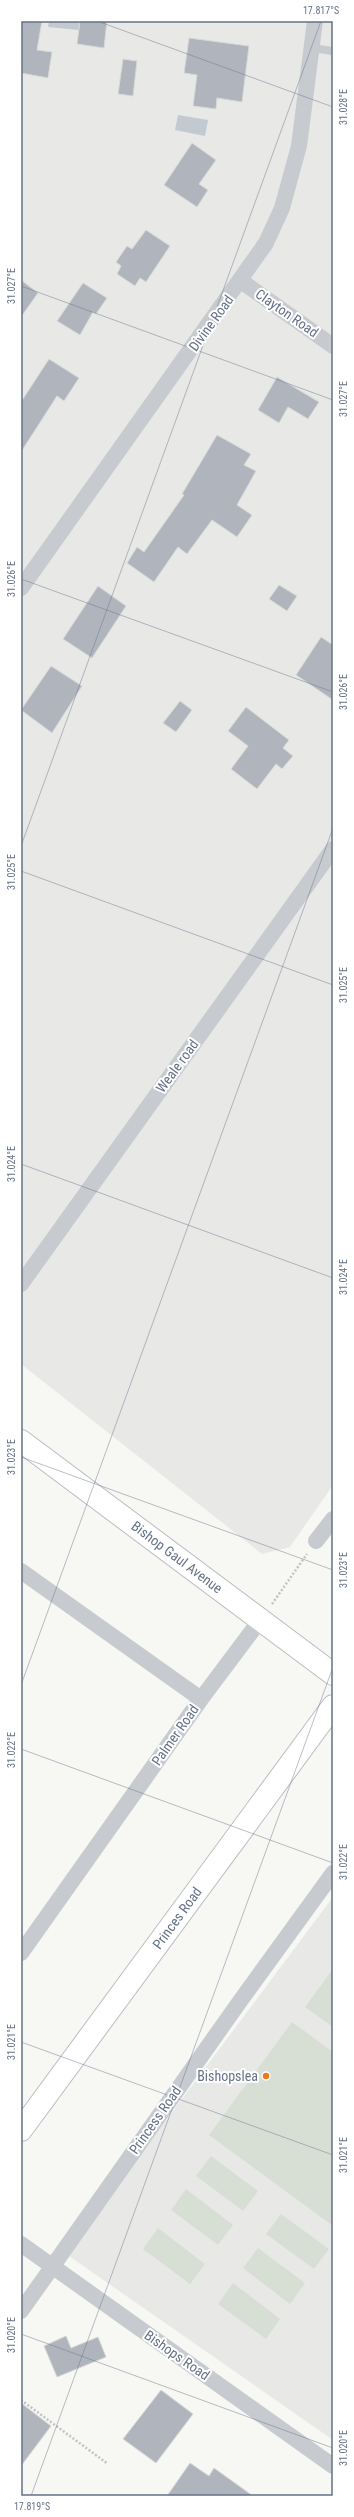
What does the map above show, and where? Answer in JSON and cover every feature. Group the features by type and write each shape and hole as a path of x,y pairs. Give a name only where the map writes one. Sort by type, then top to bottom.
{"main road":[{"name":"Bishop Gaul Avenue","path":"21,1441 333,1674"},
{"name":"Princes Road","path":"21,2130 333,1706"}],"street":[{"name":"Divine Road","path":"21,587 266,243 286,195 299,146 316,21"},
{"name":"Clayton Road","path":"241,280 333,346"},
{"name":"Weale road","path":"21,1284 333,849"},
{"path":"316,1542 333,1519"},
{"path":"21,1571 200,1699"},
{"name":"Palmer Road","path":"21,1953 200,1699 261,1620"},
{"name":"Princess Road","path":"21,2310 333,1873"},
{"name":"Bishops Road","path":"21,2244 333,2466"}],"lane":[{"path":"312,48 333,51"}],"path":[{"path":"261,1620 316,1542"},
{"path":"21,2400 108,2464"}],"shaded area":[{"path":"21,21 333,21 333,1485 290,1547 262,1554 21,1364"},
{"path":"49,21 80,21 79,30 48,27"},
{"path":"178,115 208,120 205,136 175,130"},
{"name":"Bishopslea","path":"333,1897 333,2440 66,2254"},
{"path":"333,1969 333,2027 305,2007"},
{"path":"292,2022 333,2052 333,2226 209,2135"},
{"path":"211,2156 258,2191 243,2211 196,2176"},
{"path":"186,2189 233,2225 218,2245 171,2210"},
{"path":"281,2214 329,2249 314,2269 266,2234"},
{"path":"158,2228 205,2264 190,2284 143,2249"},
{"path":"258,2248 305,2283 290,2304 243,2268"},
{"path":"233,2283 280,2319 266,2339 218,2304"}],"building":[{"path":"21,21 42,21 37,50 52,52 48,78 21,73"},
{"path":"80,21 107,21 104,48 77,44"},
{"path":"189,38 249,46 242,102 217,98 216,109 193,106 197,75 184,73"},
{"path":"123,59 137,61 133,96 118,94"},
{"path":"192,143 216,160 199,184 208,190 197,207 164,185"},
{"path":"146,230 170,246 146,282 140,278 135,286 117,274 121,266 116,262 127,246 132,249"},
{"path":"21,280 38,293 21,317"},
{"path":"83,283 107,298 96,314 93,312 80,335 57,321"},
{"path":"49,359 79,378 64,401 57,396 21,452 21,402"},
{"path":"277,377 319,402 308,419 288,407 279,423 258,410"},
{"path":"217,435 251,454 244,465 256,471 237,505 252,515 237,537 212,520 187,554 178,547 154,582 127,563 137,547 144,552 184,495 182,494"},
{"path":"279,585 297,596 287,611 269,599"},
{"path":"98,586 126,606 92,658 63,639"},
{"path":"321,637 333,645 333,700 296,675"},
{"path":"51,666 82,686 52,733 21,710"},
{"path":"180,701 192,710 176,732 163,723"},
{"path":"246,707 289,740 283,748 293,756 282,769 276,764 257,789 231,769 248,746 228,731"},
{"path":"66,2336 71,2348 98,2337 106,2357 57,2377 44,2346"},
{"path":"161,2390 193,2414 156,2463 123,2439"},
{"path":"21,2403 51,2426 21,2466"},
{"path":"190,2463 209,2476 214,2468 253,2496 167,2496"}],"place":[{"name":"Bishopslea","path":"266,2076"}]}
